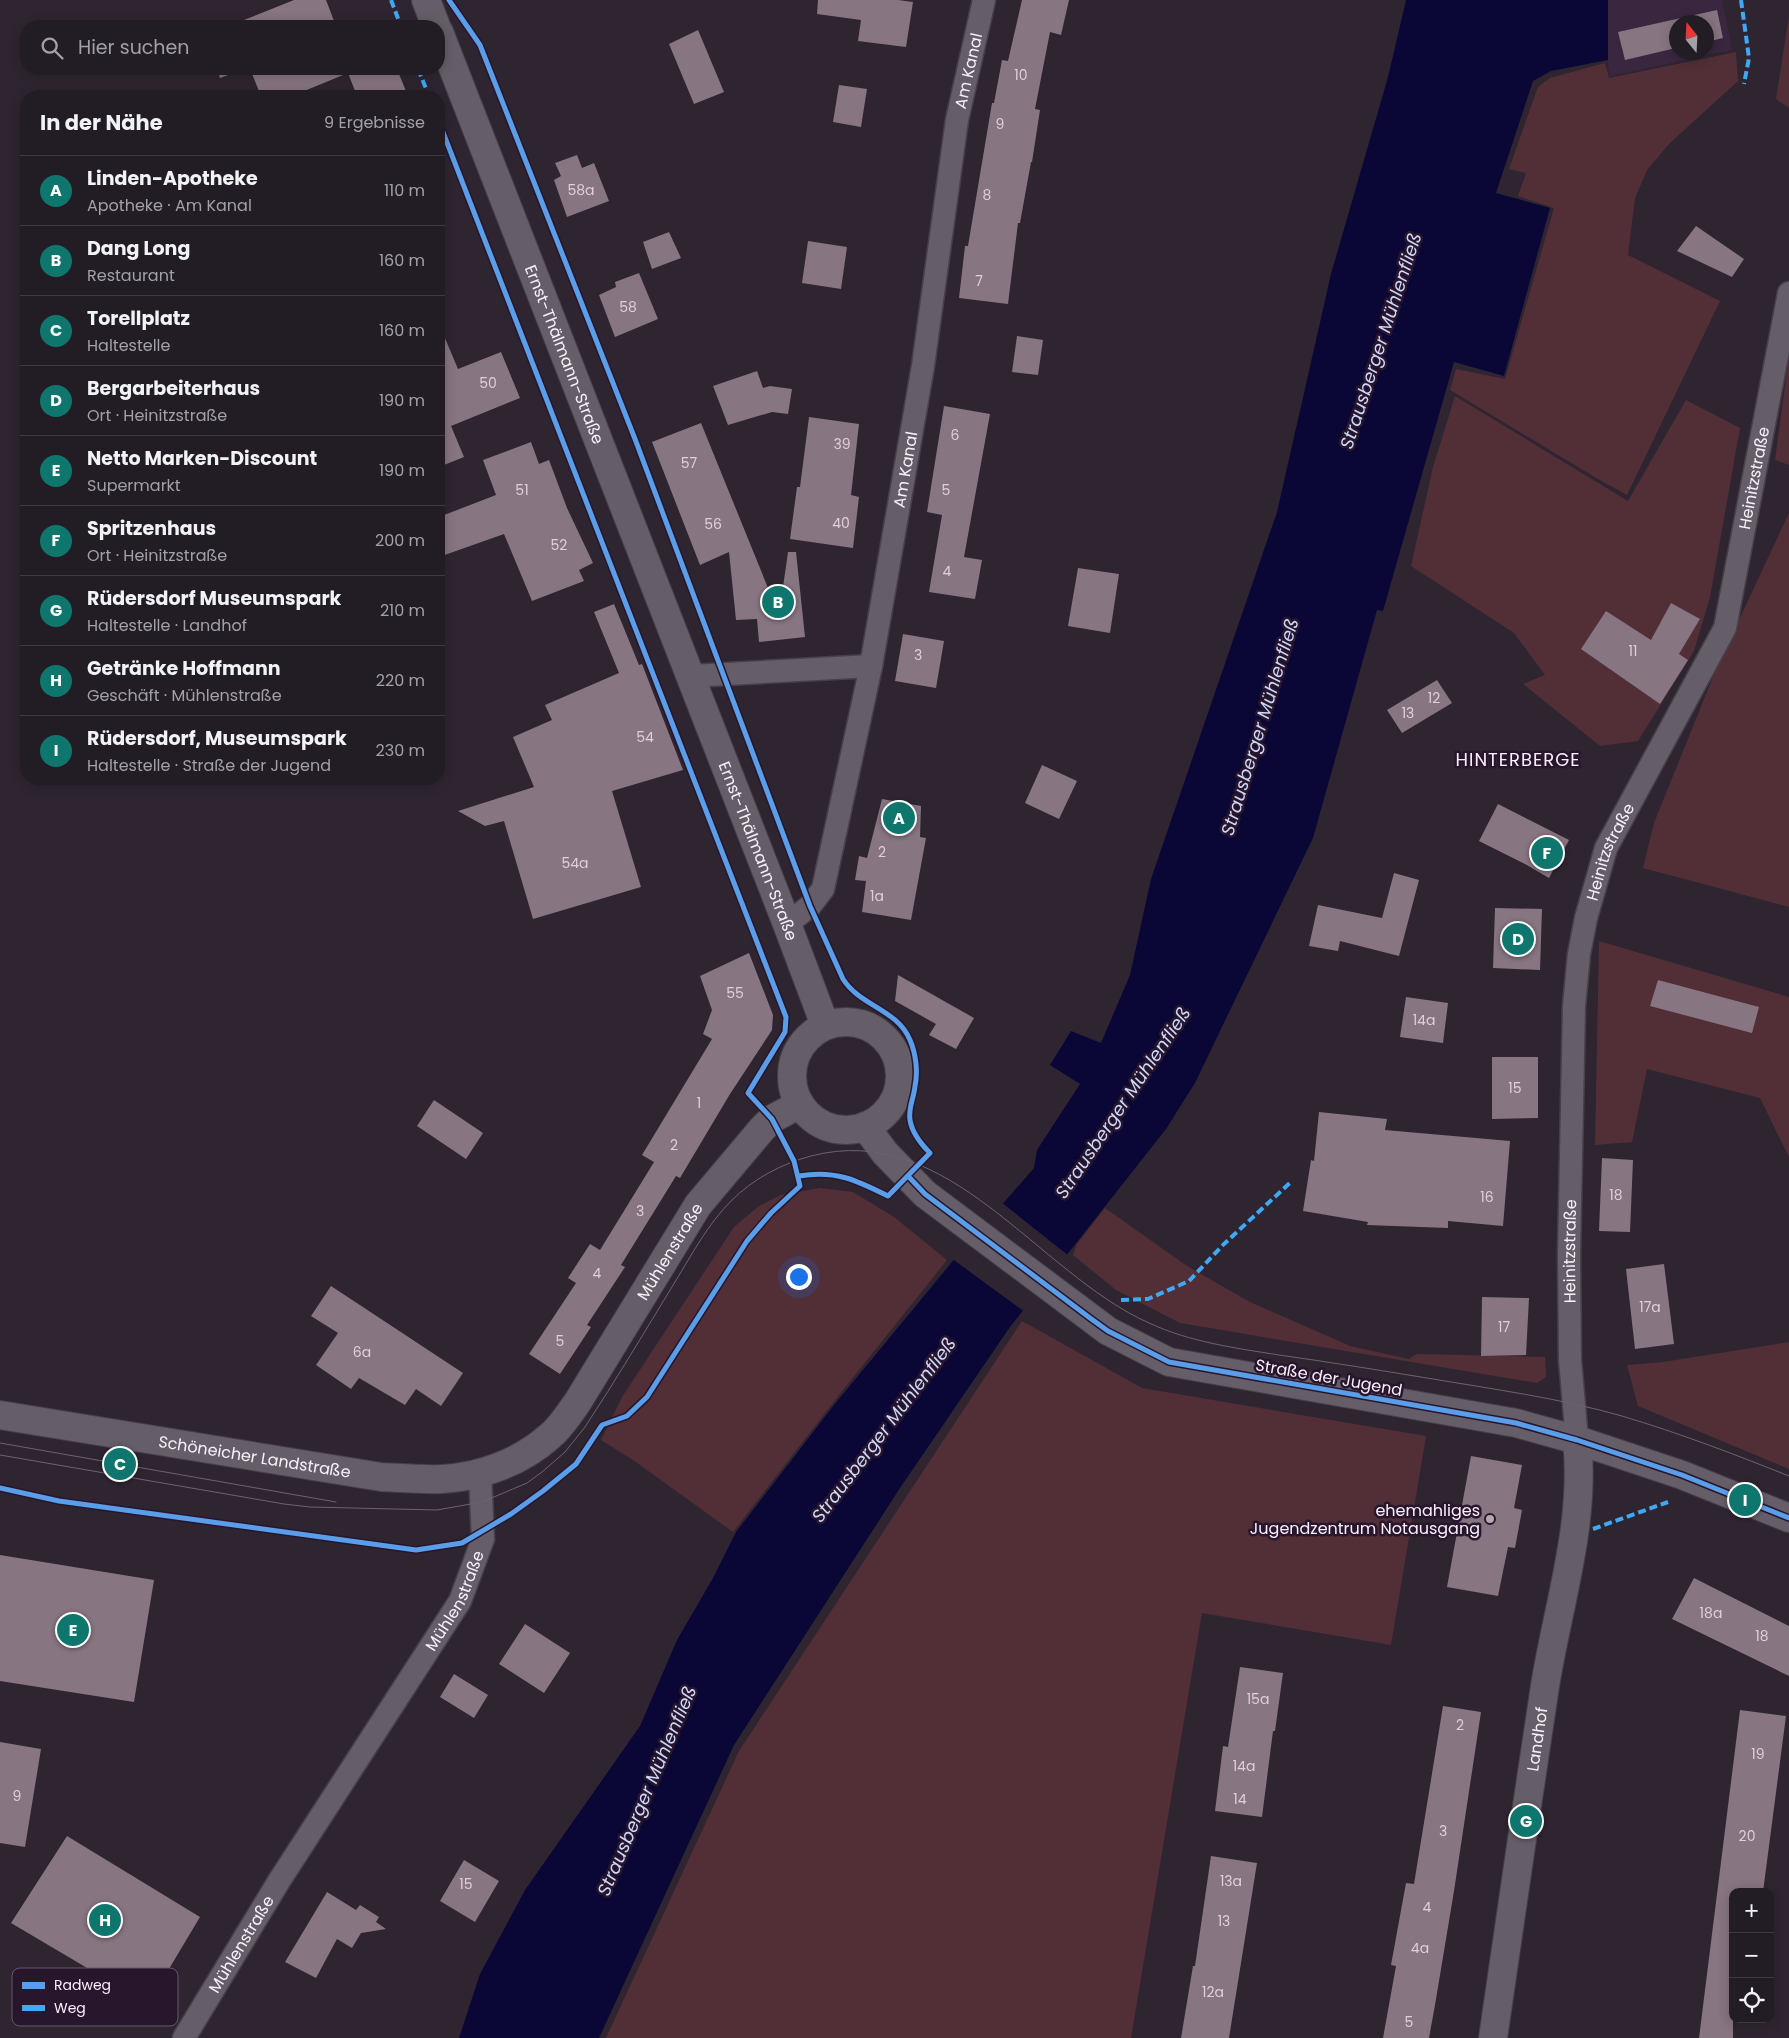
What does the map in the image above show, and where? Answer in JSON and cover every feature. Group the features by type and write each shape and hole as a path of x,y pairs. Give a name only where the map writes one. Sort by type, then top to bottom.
{"main road":[{"path":"426,0 434,20"},
{"name":"Ernst-Thälmann-Straße","path":"445,47 691,676 825,1026"},
{"path":"842,1022 859,1023 875,1030 887,1041 896,1056 900,1073 898,1089 891,1105 879,1118 865,1126 846,1130 828,1127 812,1118 800,1104 793,1090 792,1074 794,1059 801,1045 812,1033 825,1026 842,1022"},
{"name":"Mühlenstraße","path":"480,1472 500,1467 527,1454 561,1425 582,1395 698,1206 762,1129 772,1119 800,1104"},
{"name":"Straße der Jugend","path":"865,1126 885,1153 925,1194 1090,1318 1108,1330 1169,1362 1516,1423 1577,1440 1682,1475 1789,1518"},
{"name":"Schöneicher Landstraße","path":"0,1415 381,1477 443,1479 480,1472"},
{"name":"Landhof","path":"1493,2038 1546,1685 1576,1519 1579,1482 1577,1440"}],"street":[{"name":"Am Kanal","path":"787,924 810,906 823,889 871,666 923,366 957,120 984,0"},
{"name":"Heinitzstraße","path":"1577,1440 1571,1370 1569,1254 1574,1006 1579,954 1586,918 1606,848 1725,628 1789,294"},
{"path":"691,676 871,666"},
{"name":"Mühlenstraße","path":"184,2038 279,1881 460,1601 483,1539 480,1472"}],"shaded area":[{"path":"1608,0 1722,0 1732,50 1714,54 1714,15 1669,15 1669,60 1685,60 1610,76 1608,64"},
{"path":"1789,16 1789,108 1776,99"},
{"path":"1736,52 1738,81 1670,143 1647,170 1635,198 1628,255 1720,301 1627,495 1450,390 1456,369 1505,379 1554,208 1518,196 1526,173 1509,169 1538,87 1550,78 1605,63 1609,78 1697,60 1714,60 1714,57"},
{"path":"1789,356 1789,465 1775,460"},
{"path":"1455,396 1628,501 1686,400 1740,428 1710,597 1694,651 1638,741 1600,746 1523,684 1545,675 1514,633 1411,566 1433,467"},
{"path":"1789,513 1789,907 1643,868 1654,823 1717,667"},
{"path":"1599,941 1789,997 1789,1157 1760,1098 1647,1069 1632,1142 1595,1145"},
{"path":"820,1188 853,1192 894,1217 947,1260 733,1532 633,1460 601,1440 622,1397 734,1227 759,1206 781,1195"},
{"path":"1105,1208 1187,1266 1250,1302 1350,1346 1409,1359 1416,1354 1545,1357 1546,1377 1537,1383 1180,1323 1116,1290 1073,1255 1077,1244"},
{"path":"1022,1321 1142,1388 1426,1436 1391,1645 1202,1613 1131,2038 606,2038 739,1751"},
{"path":"1789,1342 1789,1469 1638,1406 1627,1365 1663,1362"}],"water":[{"name":"Strausberger Mühlenfließ","path":"1406,0 1608,0 1608,60 1551,71 1533,81 1496,193 1550,208 1504,376 1454,362 1383,611 1377,610 1313,838 1195,1083 1166,1129 1010,1327 900,1488 734,1745 599,2038 459,2038 480,1974 525,1890 640,1726 677,1640 713,1578 736,1532 834,1405 952,1262 1034,1168 1037,1150 1080,1084 1050,1065 1071,1031 1101,1043 1130,975 1151,879 1277,512 1331,274 1388,77"}],"pier":[{"path":"1001,1202 1069,1256 1025,1312 951,1258"}],"building":[{"path":"294,0 326,0 334,20 244,20"},
{"path":"818,0 898,0 913,2 906,47 858,41 861,20 817,14"},
{"path":"1022,0 1069,0 1061,35 1050,32 1035,109 1040,110 1032,162 1020,223 1018,223 1008,304 959,298 965,246 968,246 992,103 994,103 1002,60 1008,61"},
{"path":"1717,10 1723,38 1714,40 1714,15 1694,15"},
{"path":"1669,21 1669,50 1625,60 1618,32"},
{"path":"698,30 724,92 694,104 669,44"},
{"path":"252,75 343,75 307,90 259,90"},
{"path":"349,75 399,75 406,90 355,90"},
{"path":"839,85 867,89 861,127 833,122"},
{"path":"577,155 582,168 594,163 609,201 567,217 554,180 561,176 555,163"},
{"path":"1696,226 1744,259 1732,277 1677,251"},
{"path":"669,232 681,258 652,269 643,242"},
{"path":"808,241 847,247 841,289 802,283"},
{"path":"639,273 658,319 615,337 599,295 616,287 615,282"},
{"path":"1017,336 1043,340 1038,375 1012,372"},
{"path":"445,338 458,369 501,352 520,398 451,426 464,457 445,465"},
{"path":"757,371 763,388 770,386 792,389 788,414 772,412 728,425 713,386"},
{"path":"944,406 990,414 964,557 982,560 975,599 929,592 942,515 927,512"},
{"path":"809,417 859,424 851,495 859,497 853,548 790,539 797,487 800,487"},
{"path":"701,423 779,615 788,552 796,552 805,637 759,642 757,619 736,620 729,552 700,565 652,442"},
{"path":"531,442 539,464 549,460 567,508 593,563 579,570 584,581 532,601 504,534 445,555 445,515 496,495 483,460"},
{"path":"1078,568 1119,574 1110,633 1068,626"},
{"path":"1671,603 1700,619 1679,654 1688,660 1660,704 1581,649 1606,611 1651,640"},
{"path":"614,604 639,665 642,664 683,770 612,791 641,887 533,919 504,821 485,826 458,811 534,787 513,737 552,720 545,705 619,673 594,612"},
{"path":"903,634 944,641 936,688 895,681"},
{"path":"1437,680 1452,703 1402,733 1387,710"},
{"path":"1042,765 1077,781 1059,819 1025,803"},
{"path":"882,799 921,806 920,837 926,838 911,920 862,912 866,881 855,880 859,856 867,858"},
{"path":"1498,804 1569,840 1549,878 1479,841"},
{"path":"1394,873 1419,880 1399,956 1340,941 1338,951 1309,946 1318,905 1382,918"},
{"path":"1495,908 1542,909 1540,970 1493,968"},
{"path":"749,953 773,1015 772,1030 730,1094 680,1178 676,1176 621,1265 625,1267 587,1325 591,1327 560,1374 529,1354 576,1283 568,1278 590,1244 600,1250 654,1162 642,1155 712,1039 703,1034 712,1010 700,976"},
{"path":"898,975 974,1018 956,1049 929,1035 936,1024 895,1001"},
{"path":"1658,980 1759,1007 1752,1033 1650,1006"},
{"path":"1406,997 1448,1003 1443,1043 1400,1037"},
{"path":"1492,1057 1538,1057 1538,1118 1492,1119"},
{"path":"434,1100 483,1133 466,1159 417,1126"},
{"path":"1319,1112 1387,1119 1385,1130 1510,1141 1503,1226 1448,1221 1448,1228 1367,1225 1368,1222 1303,1211 1311,1160 1314,1161"},
{"path":"1602,1158 1633,1160 1630,1232 1599,1231"},
{"path":"1664,1264 1674,1344 1635,1349 1626,1269"},
{"path":"331,1286 463,1373 441,1406 416,1389 405,1405 359,1378 351,1389 316,1365 338,1333 311,1316"},
{"path":"1482,1297 1529,1298 1526,1355 1481,1356"},
{"name":"ehemahliges Jugendzentrum Notausgang","path":"1471,1456 1522,1465 1514,1508 1522,1510 1515,1548 1508,1547 1498,1596 1447,1587"},
{"path":"0,1555 154,1580 134,1702 0,1681"},
{"path":"1694,1578 1789,1626 1789,1676 1672,1619"},
{"path":"525,1624 570,1653 544,1693 499,1664"},
{"path":"1240,1667 1283,1673 1275,1731 1273,1731 1262,1817 1215,1811 1223,1746 1228,1747"},
{"path":"454,1674 488,1695 474,1718 440,1697"},
{"path":"1443,1706 1481,1712 1435,2005 1429,2038 1383,2038 1396,1966 1391,1965 1406,1883 1414,1884"},
{"path":"1740,1710 1786,1716 1764,1888 1729,1888 1729,2023 1733,2023 1733,2038 1699,2038"},
{"path":"0,1742 41,1749 25,1847 0,1843"},
{"path":"67,1836 200,1917 170,1968 87,1968 11,1923"},
{"path":"1211,1856 1257,1863 1229,2038 1181,2038 1193,1966 1195,1966"},
{"path":"464,1860 499,1881 475,1922 440,1901"},
{"path":"327,1892 356,1910 360,1905 379,1917 376,1922 386,1929 361,1933 352,1948 337,1939 316,1978 285,1962"}],"tram line":[{"path":"0,1455 310,1507 437,1510 482,1502 527,1483 565,1452 597,1409 694,1250 731,1201 758,1179 800,1159 811,1156 861,1151 906,1160 949,1180 990,1207 1068,1271 1108,1300 1165,1330 1229,1347 1501,1390 1598,1410 1685,1437 1789,1476"},
{"path":"0,1443 336,1502"}],"marked path":[{"path":"391,0 399,20"},
{"path":"1741,0 1749,58 1744,84"},
{"path":"420,75 427,90"},
{"path":"1121,1300 1148,1299 1189,1281 1224,1244 1292,1181"},
{"path":"1593,1529 1668,1502"}],"cycle path":[{"path":"449,0 480,45 635,439 810,906 843,979 859,996 896,1021 904,1030 912,1045 916,1075 910,1120 917,1138 930,1153 888,1196 856,1181 835,1175 812,1174 799,1176"},
{"path":"0,1488 59,1501 416,1550 462,1543 511,1514 543,1491 576,1464 602,1425 627,1416 647,1397 747,1241 771,1213 800,1186 794,1161 772,1119 748,1093 785,1032 786,1017 445,137"},
{"path":"908,1176 925,1194 1108,1331 1169,1362 1516,1423 1577,1440 1682,1475 1789,1518"}],"place":[{"name":"Dang Long","path":"778,602"},
{"name":"Linden-Apotheke","path":"899,818"},
{"name":"Spritzenhaus","path":"1547,853"},
{"name":"Bergarbeiterhaus","path":"1518,939"},
{"name":"Torellplatz","path":"120,1464"},
{"name":"Rüdersdorf, Museumspark","path":"1745,1500"},
{"name":"ehemahliges Jugendzentrum Notausgang","path":"1490,1519"},
{"name":"Netto Marken-Discount","path":"73,1630"},
{"name":"Rüdersdorf Museumspark","path":"1526,1821"},
{"name":"Getränke Hoffmann","path":"105,1920"}],"district":[{"name":"HINTERBERGE","path":"1518,760"}]}
